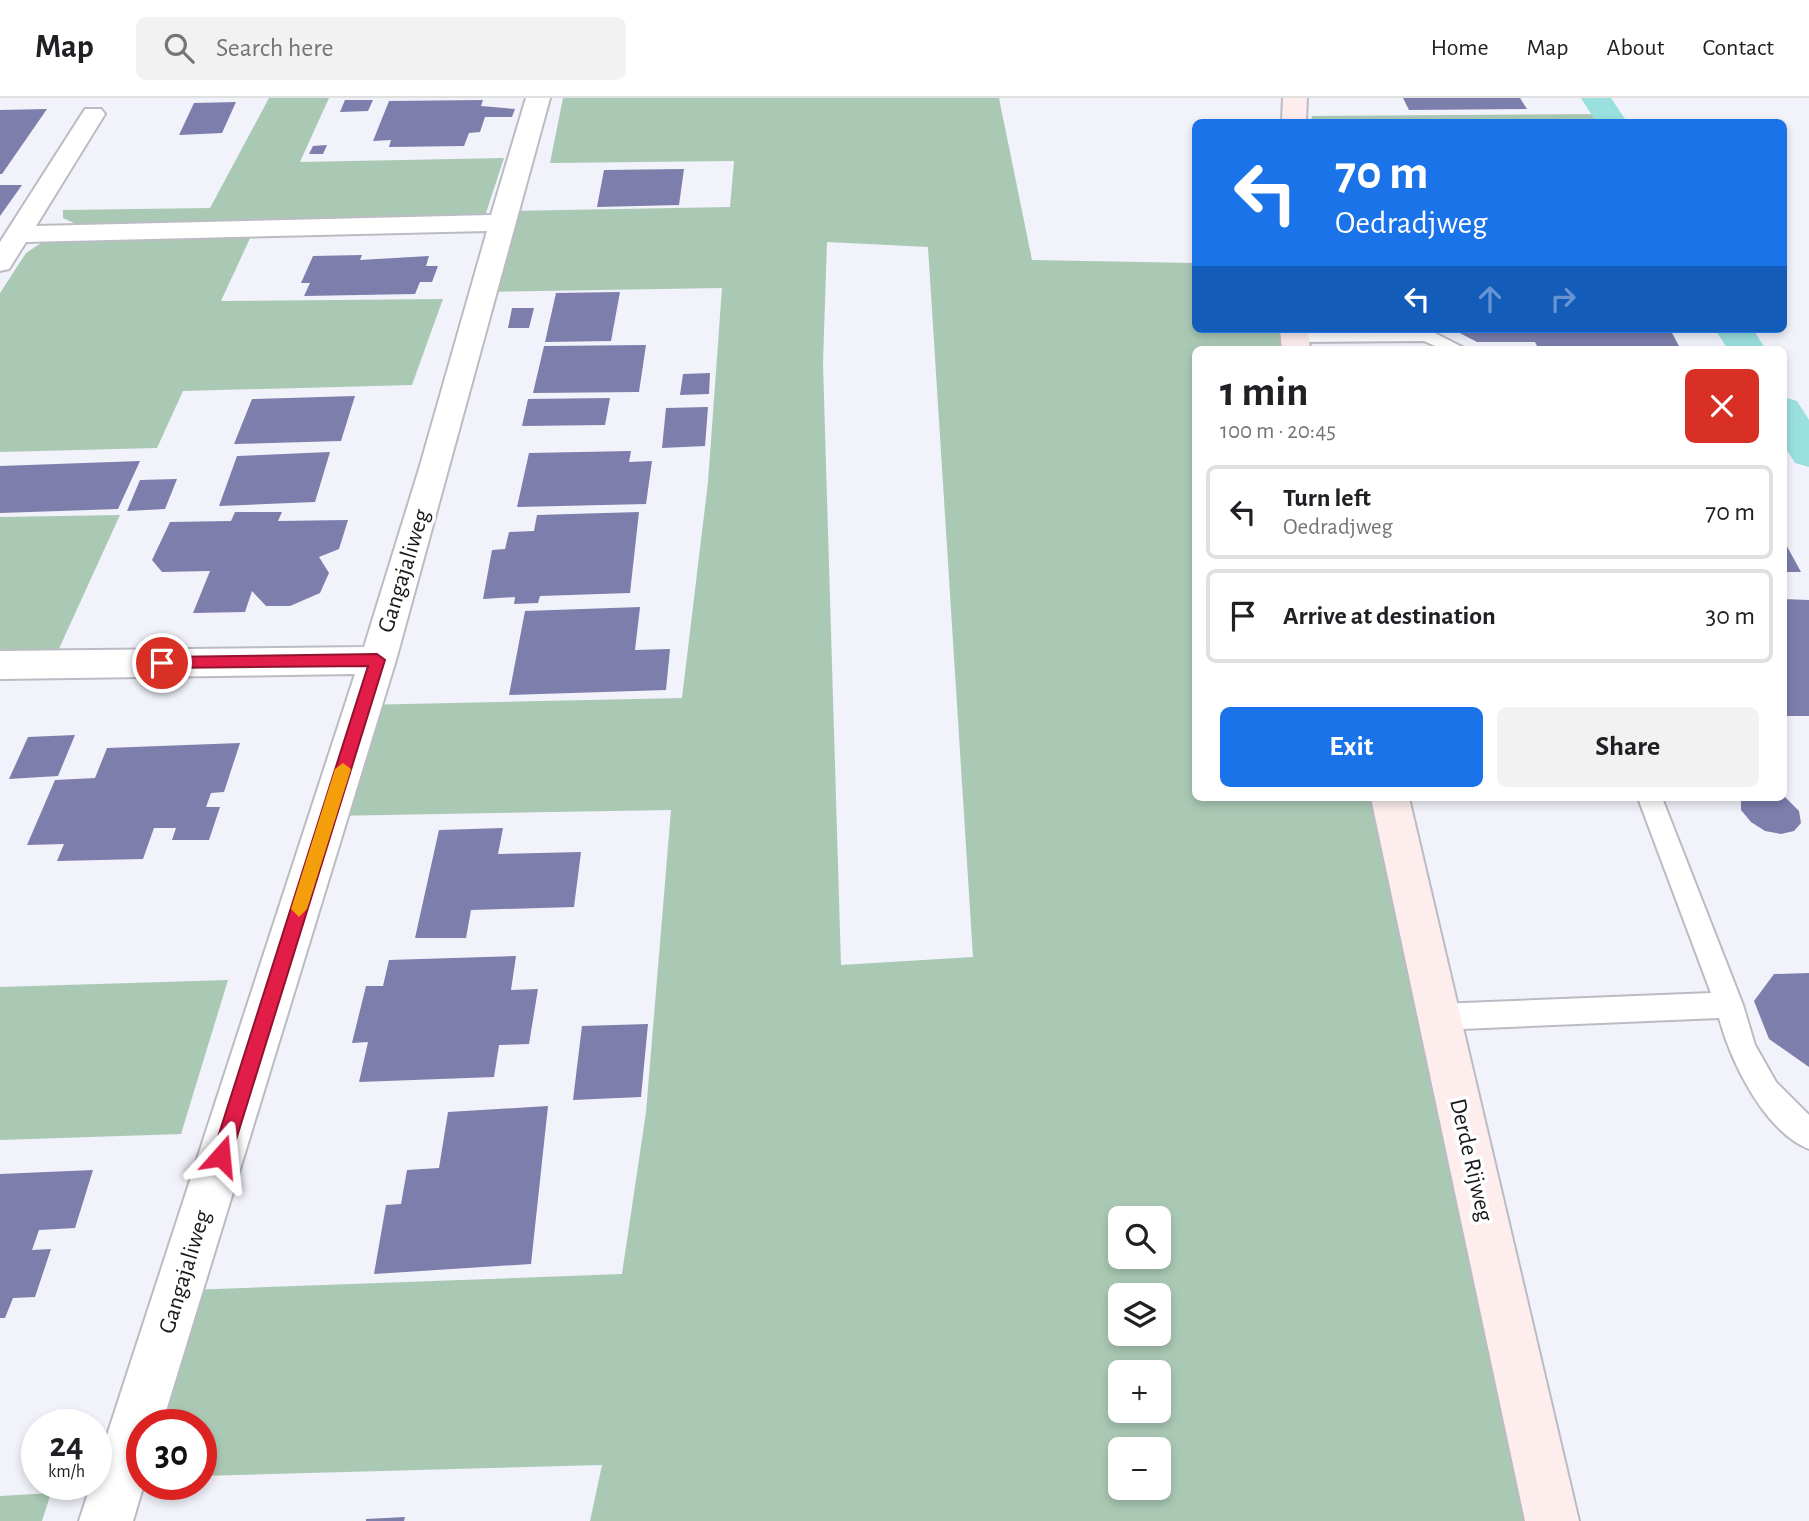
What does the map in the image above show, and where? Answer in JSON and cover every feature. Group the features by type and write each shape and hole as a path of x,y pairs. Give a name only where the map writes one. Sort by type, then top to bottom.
{"street":[{"name":"Gangajaliweg","path":"106,1521 377,660 443,440 538,98"},
{"path":"1294,119 1295,98"},
{"path":"0,263 93,114"},
{"path":"19,234 502,223"},
{"path":"0,665 377,660"},
{"name":"Derde Rijweg","path":"1391,801 1552,1521"}],"lane":[{"path":"1295,338 1427,335 1450,346"},
{"path":"1651,801 1729,1005 1742,1050 1766,1092 1809,1135"},
{"path":"1439,1017 1729,1005"}],"green space":[{"path":"269,98 329,98 300,162 504,158 485,216 104,226 74,223 63,218 63,210 210,208"},
{"path":"563,98 999,98 1032,260 1192,263 1192,333 1280,333 1281,346 1192,346 1192,801 1373,801 1527,1521 590,1521 602,1465 217,1476 217,1409 154,1409 189,1290 622,1274 646,1112 671,810 328,816 360,705 682,698 708,482 722,288 479,292 503,211 730,207 734,161 550,163","holes":["827,242 928,247 973,957 841,965 823,364"]},
{"path":"1606,114 1609,119 1312,119 1312,116"},
{"path":"252,234 221,301 443,299 412,385 183,391 157,448 0,452 0,293 26,253 41,243 66,238"},
{"path":"120,515 57,653 0,654 0,517"},
{"path":"228,980 181,1134 0,1140 0,987"},
{"path":"21,1495 21,1500 49,1500 42,1521 0,1521 0,1496"}],"building":[{"path":"1403,98 1520,98 1527,109 1409,110"},
{"path":"345,100 373,100 368,111 340,112"},
{"path":"483,100 481,106 515,109 512,117 485,117 480,132 469,133 464,146 389,147 391,140 373,141 389,101"},
{"path":"236,102 222,133 179,135 194,103"},
{"path":"47,109 2,174 0,174 0,110"},
{"path":"327,145 323,154 309,154 313,146"},
{"path":"684,169 679,205 597,207 604,170"},
{"path":"0,185 22,185 0,216"},
{"path":"362,255 360,260 429,256 426,266 438,266 432,282 420,282 415,294 304,296 310,283 301,283 313,256"},
{"path":"620,292 611,341 545,342 556,293"},
{"path":"512,308 534,308 529,328 508,328"},
{"path":"1460,333 1672,333 1679,346 1537,346 1535,342 1477,342"},
{"path":"646,345 639,392 533,393 544,346"},
{"path":"710,373 709,394 680,395 683,374"},
{"path":"355,396 341,441 234,444 252,399"},
{"path":"610,398 605,425 522,426 528,399"},
{"path":"708,407 705,446 662,448 666,408"},
{"path":"631,451 629,462 652,461 646,504 517,507 529,453"},
{"path":"330,452 315,502 219,506 237,456"},
{"path":"140,461 118,509 0,513 0,466"},
{"path":"177,479 165,509 127,511 140,480"},
{"path":"235,512 282,512 278,521 348,520 339,549 319,557 329,573 320,593 290,606 266,606 252,591 245,612 193,613 210,571 162,572 152,560 170,522 231,521"},
{"path":"639,512 630,593 540,596 538,603 514,604 515,597 483,599 492,550 505,549 509,532 534,531 537,515"},
{"path":"1787,546 1801,572 1787,572"},
{"path":"1787,599 1809,600 1809,716 1787,716"},
{"path":"640,607 635,650 670,649 666,690 509,695 525,611"},
{"path":"75,735 58,776 9,779 28,737"},
{"path":"240,743 224,792 211,793 206,807 220,807 209,840 172,840 176,828 154,828 143,859 57,861 64,844 27,845 55,780 95,778 107,748"},
{"path":"1787,799 1799,811 1801,823 1794,831 1781,834 1765,831 1751,822 1741,810 1741,801"},
{"path":"503,828 498,854 581,852 574,907 471,910 466,938 415,938 439,830"},
{"path":"516,956 511,990 538,989 529,1044 499,1045 494,1077 359,1082 368,1042 352,1043 366,986 383,986 389,960"},
{"path":"1809,973 1809,1067 1769,1039 1754,1001 1774,974"},
{"path":"648,1024 641,1097 573,1100 582,1026"},
{"path":"548,1106 531,1264 374,1274 386,1205 401,1204 407,1170 439,1168 448,1112"},
{"path":"93,1170 75,1228 39,1230 32,1250 51,1249 35,1297 13,1298 5,1318 0,1318 0,1174"},
{"path":"405,1517 404,1521 366,1521 366,1519"}],"waterway":[{"path":"1596,98 1609,119"},
{"path":"1736,333 1745,346"},
{"path":"1787,417 1809,453"}],"slow traffic":[{"path":"299,909 343,769"}],"route":[{"path":"162,663 377,660 221,1156"}]}
